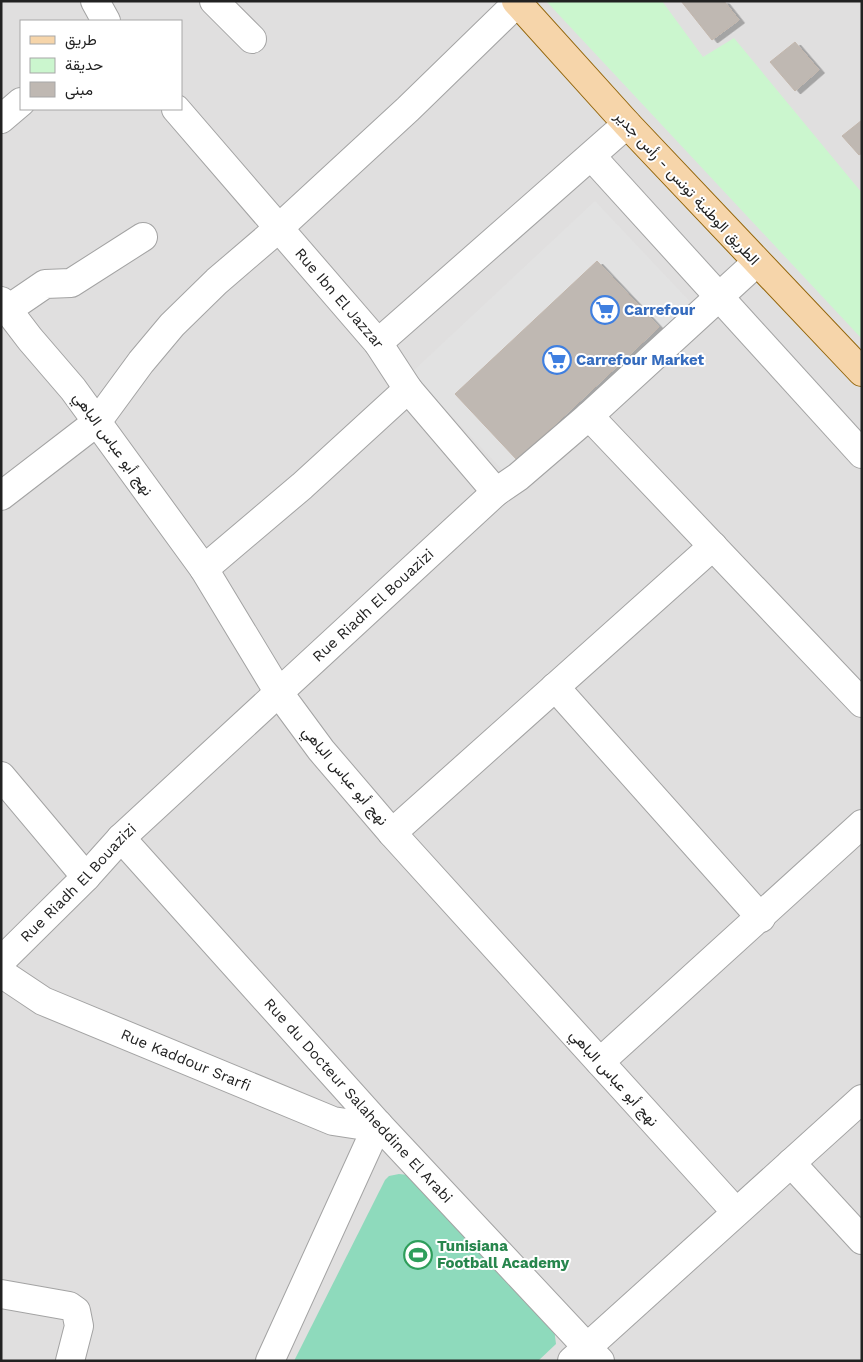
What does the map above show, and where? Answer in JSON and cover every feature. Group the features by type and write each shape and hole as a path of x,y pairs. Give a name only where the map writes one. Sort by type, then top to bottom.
{"main road":[{"name":"الطريق الوطنية تونس - رأس جدير","path":"517,2 627,124 862,372"}],"street":[{"path":"95,1 105,20"},
{"path":"214,1 252,39"},
{"path":"1,496 97,422 141,362 172,325 408,110 517,2"},
{"path":"1,119 20,103"},
{"name":"Rue Ibn El Jazzar","path":"177,110 280,227 378,343 408,389 496,492"},
{"path":"378,343 592,157 627,124"},
{"path":"592,157 862,454"},
{"path":"4,305 46,284 71,282 143,237"},
{"name":"Rue Riadh El Bouazizi","path":"1,961 86,877 121,838 200,763 280,693 496,492 518,477 590,416 757,262"},
{"name":"نهج أبو عباس الباهي","path":"4,305 97,422 204,569 280,693 321,750 392,833 736,1212"},
{"path":"204,569 302,486 408,389"},
{"path":"590,416 862,703"},
{"path":"392,833 713,546"},
{"path":"555,687 761,918"},
{"path":"1,776 86,877"},
{"path":"600,1062 761,918 862,824"},
{"name":"Rue du Docteur Salaheddine El Arabi","path":"121,838 587,1356"},
{"name":"Rue Kaddour Srarfi","path":"1,973 43,1002 333,1121 358,1125 378,1124"},
{"path":"587,1356 736,1212 862,1099"},
{"path":"270,1361 378,1124"},
{"path":"791,1163 862,1240"},
{"path":"1,1294 38,1299 69,1306 76,1311 79,1326 70,1361"}],"shaded area":[{"path":"1,1 862,1 862,1361 1,1361"},
{"path":"595,201 695,307 511,479 411,373","holes":["597,261 659,327 517,459 455,394"]}],"green space":[{"path":"546,1 662,1 703,57 734,38 862,193 862,339"},
{"name":"Tunisiana Football Academy","path":"408,1175 554,1328 556,1344 538,1361 294,1361 385,1180 389,1176"}],"building":[{"path":"681,1 724,1 739,20 712,40"},
{"path":"795,42 819,70 795,91 770,62"},
{"path":"862,120 862,153 859,155 842,136"},
{"name":"Carrefour Market","path":"597,261 659,327 517,460 455,394"}],"place":[{"name":"Carrefour","path":"605,310"},
{"name":"Carrefour Market","path":"557,360"},
{"name":"Tunisiana Football Academy","path":"418,1255"}]}
